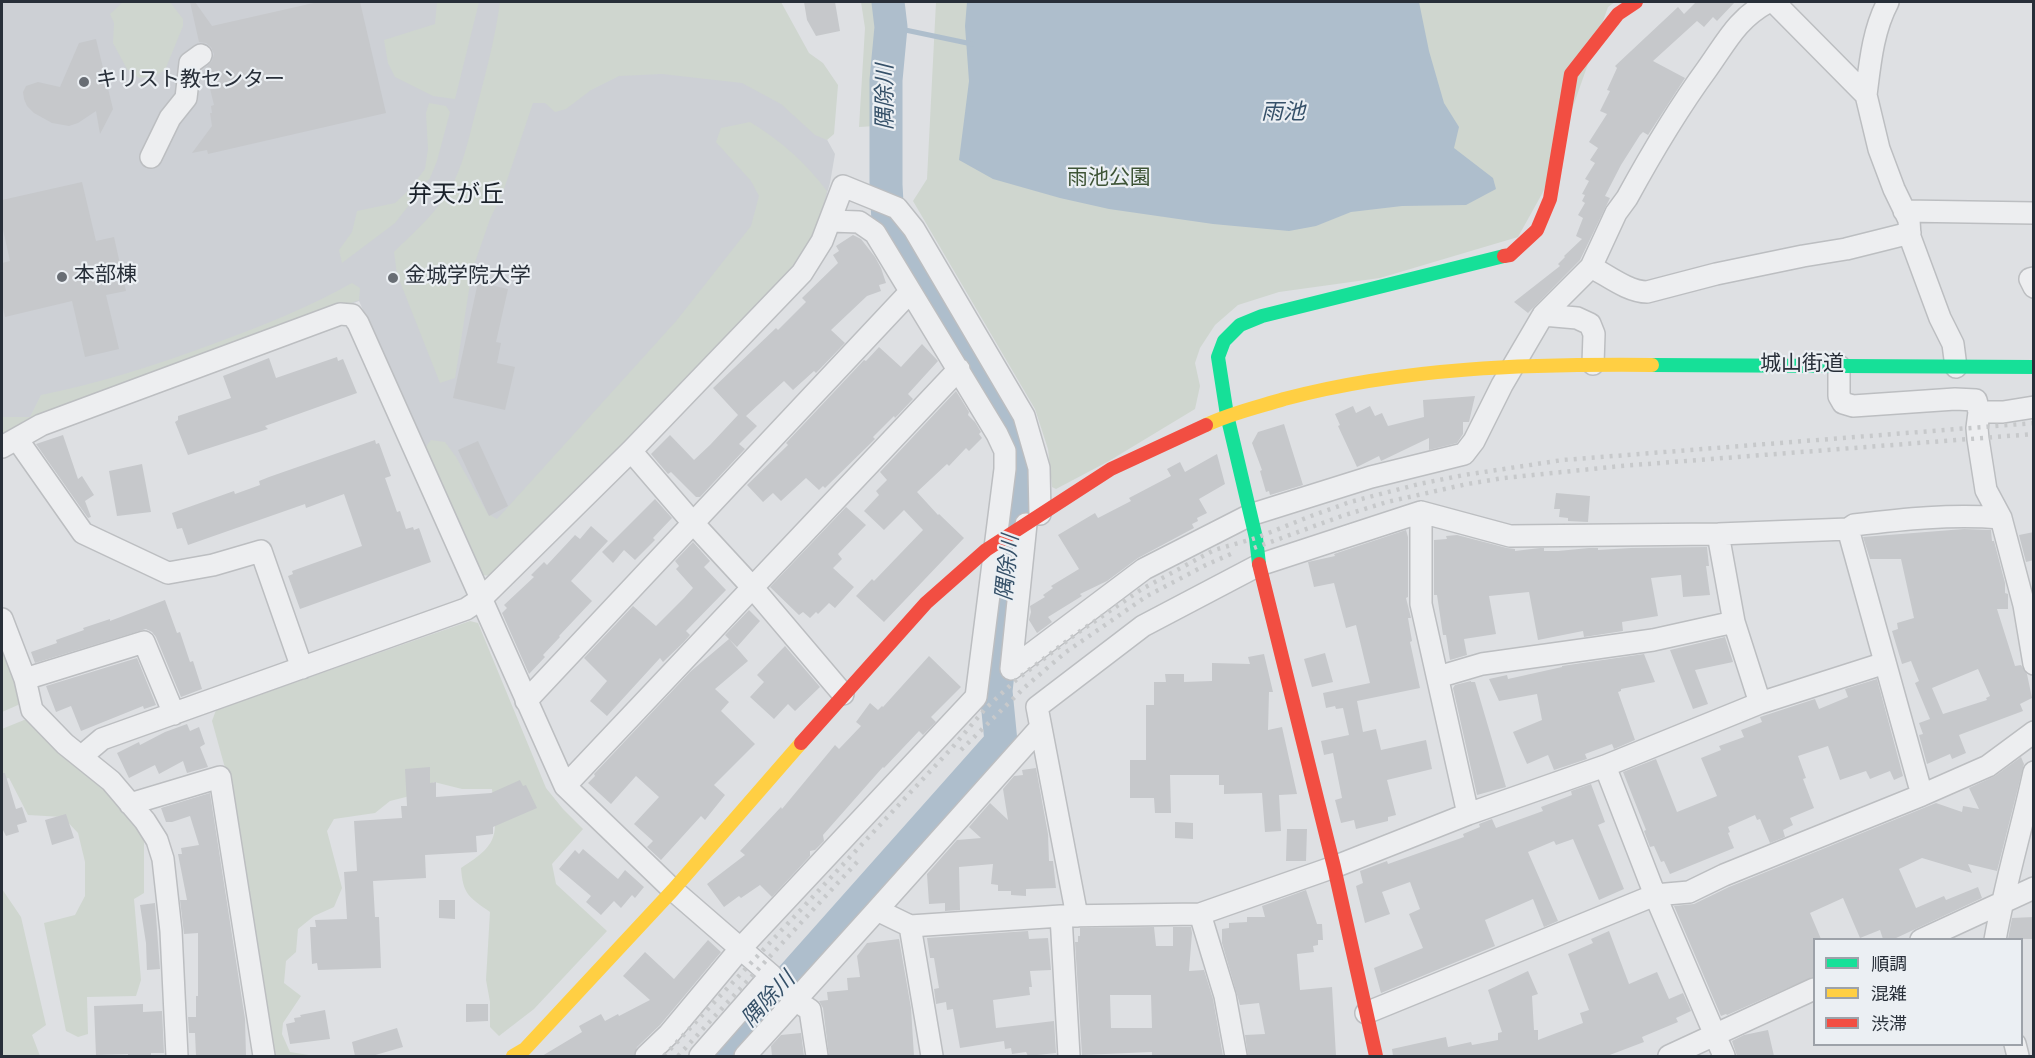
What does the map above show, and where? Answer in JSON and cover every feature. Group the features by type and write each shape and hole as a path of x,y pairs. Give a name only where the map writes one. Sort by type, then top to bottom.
{"street":[{"path":"1376,1056 1334,867 1259,565 1256,538 1227,415 1218,357 1224,341 1240,325 1262,316 1510,255 1537,230 1550,199 1571,74 1618,14 1636,2"},
{"path":"82,756 102,739 466,609 481,599 631,452 802,273 822,241 843,186 897,208 914,229 1024,416 1039,468 1028,522 1011,669 1144,569 1250,515 1371,477 1464,454 1474,441 1513,366 1543,315 1590,267 1616,213 1689,93 1723,43 1743,21 1768,2"},
{"path":"1774,2 1866,95"},
{"path":"1888,2 1882,14 1870,59 1866,95 1879,149 1908,220 1910,233 1940,318 1953,344 1956,367"},
{"path":"151,157 170,118 186,98 190,63 201,55"},
{"path":"1904,211 2034,213"},
{"path":"646,1056 669,1034 740,949 976,697 1001,540 1005,452 959,369 875,233 859,222 831,221"},
{"path":"1590,267 1632,289 1647,292 1727,272 1846,249 1910,233"},
{"path":"2034,278 2030,279 2034,287"},
{"path":"526,702 910,292"},
{"path":"302,668 261,551 213,565 168,573 82,533 9,443 41,425 118,396 340,314 352,315 358,323 412,439 565,786 673,890 810,1010 817,1056"},
{"path":"1543,315 1577,318 1590,324 1594,334 1593,364"},
{"name":"城山街道","path":"513,1056 525,1049 673,890 843,694 926,603 986,550 1111,469 1227,415 1330,387 1408,374 1513,366 1593,364 2034,367"},
{"path":"1839,366 1839,396 1843,403 1853,406 1955,399 1976,400 1979,412 1978,439 1986,490 2001,518 2029,604 2034,664"},
{"path":"565,786 959,369"},
{"path":"1979,412 2003,412 2034,407"},
{"path":"631,452 753,588 843,694"},
{"path":"1069,1056 1069,916 1037,707 1143,626 1259,565 1421,512 1510,536 1718,534 1848,529 1854,525 1948,515 2001,518"},
{"path":"1421,512 1421,604 1468,814"},
{"path":"1848,529 1922,795"},
{"path":"1718,534 1734,622 1760,703"},
{"path":"2,619 25,680 32,710 65,744 111,781 145,821 157,840 163,859 171,931 177,1056"},
{"path":"1438,677 1482,664 1653,640 1734,622"},
{"path":"25,680 144,642 174,714"},
{"path":"877,910 910,926 1069,916 1200,914 1334,867 1468,814 1605,766 1760,703 1886,663"},
{"path":"700,1056 877,910 1040,728"},
{"path":"1366,1013 1655,895 1689,892 1724,875 1922,795 1988,766 2034,732"},
{"path":"1605,766 1655,895 1724,1056"},
{"path":"1995,938 2034,772"},
{"path":"130,804 220,777 264,1056"},
{"path":"1923,938 2034,888"},
{"path":"1200,914 1225,996 1236,1056"},
{"path":"910,926 932,1056"},
{"path":"745,1056 782,987"},
{"path":"1670,1056 1813,990"}],"shaded area":[{"name":"金城学院大学","path":"2,2 751,2 835,154 830,183 815,236 493,576 425,448 359,301 38,418 2,439"}],"green space":[{"path":"123,2 170,2 183,19 183,26 165,70 153,77 139,78 127,69 113,43 114,23 110,14"},
{"path":"437,2 479,2 455,99 433,96 395,77 388,63 384,40 435,24"},
{"path":"500,2 781,2 809,53 823,63 838,85 834,134 827,140 815,135 781,104 742,83 662,74 619,76 591,90 566,109 555,112 545,103 533,103 503,192 490,219 472,271 455,378 440,383 397,274 394,252 437,208 458,174 489,60"},
{"path":"861,2 882,2 887,30 876,126 859,127 865,28"},
{"name":"雨池公園","path":"936,2 1615,2 1608,7 1543,192 1518,237 1380,278 1279,292 1238,305 1215,325 1200,348 1195,363 1200,386 1195,409 1109,461 1056,489 1052,487 1048,449 1035,409 913,201 927,179"},
{"path":"429,103 446,106 450,112 430,178 395,223 342,263 339,250 352,232 357,211 395,203 410,189 425,169 428,149 426,113"},
{"path":"750,122 772,136 792,153 827,191 815,236 773,294 493,576 479,575 425,448 431,440 445,442 488,514 497,519 677,320 751,226 759,196 751,181 716,142 721,128"},
{"path":"352,283 360,288 359,300 38,418 2,439 2,417 30,417 41,395 106,379 192,352 284,316"},
{"path":"470,621 478,623 546,788 583,829 552,864 556,884 607,931 534,1009 499,1036 490,1027 490,1002 486,980 490,912 468,894 463,884 461,868 484,851 494,835 495,816 492,789 462,789 434,782 414,795 390,801 375,813 334,819 327,831 342,888 334,907 314,916 298,929 296,952 286,961 284,983 301,996 283,1023 282,1034 290,1052 315,1056 271,1056 225,768 212,721 216,710"},
{"path":"2,634 25,695 18,705 2,712"},
{"path":"38,719 110,789 144,840 144,893 134,899 141,980 136,996 87,997 88,1034 78,1037 66,1031 44,923 75,915 85,896 85,862 78,833 63,817 28,815 9,778 2,779 2,729 24,720"},
{"path":"2,889 21,917 46,1025 32,1035 40,1056 2,1056"}],"water":[{"name":"雨池","path":"967,2 1419,2 1429,51 1444,103 1459,127 1454,148 1493,178 1496,189 1466,205 1402,206 1351,212 1316,226 1289,231 1213,224 1109,209 993,179 959,160 969,81 965,26"}],"building":[{"path":"190,2 195,2 212,26 318,2 360,2 386,113 208,154 207,150 192,153 212,126 210,113 212,113 211,106 214,105 205,68 212,61 214,54 206,43 199,42"},
{"path":"804,2 835,2 840,31 816,36 807,20"},
{"path":"1696,2 1735,2 1717,21 1713,17 1704,27 1697,21 1653,61 1685,78 1648,135 1643,132 1640,135 1621,165 1605,196 1610,198 1580,260 1528,313 1514,302 1560,266 1558,264 1564,256 1582,239 1576,236 1583,218 1578,215 1585,203 1582,201 1585,195 1582,194 1589,181 1585,179 1595,163 1590,160 1598,148 1589,142 1607,114 1600,111 1610,91 1607,90 1617,68 1615,66 1678,7 1684,14"},
{"name":"キリスト教センター","path":"96,39 113,109 100,134 96,111 69,126 52,123 34,113 24,99 23,92 26,86 38,82 60,87 79,43"},
{"path":"82,182 96,241 114,237 126,291 106,295 119,349 85,357 72,301 5,317 2,303 2,263 10,261 2,225 2,200"},
{"path":"853,235 861,239 875,257 886,283 879,285 881,291 867,296 831,330 845,343 816,373 814,371 793,390 784,381 746,416 757,426 739,444 745,449 700,497 696,497 671,472 668,474 651,454 670,435 694,460 738,415 713,388 806,302 802,298 838,263 833,255 839,251 836,246"},
{"path":"478,282 508,289 496,342 501,343 497,363 515,367 505,410 453,398"},
{"path":"922,344 938,361 908,394 913,399 825,488 823,486 819,490 806,478 781,501 773,493 763,502 747,485 788,445 786,443 879,347 901,367"},
{"path":"337,357 338,361 343,359 357,393 265,426 268,429 188,455 175,422 178,416 231,398 223,376 269,358 276,378"},
{"path":"956,391 969,412 968,415 981,432 979,434 982,438 969,451 966,448 949,466 947,464 917,492 964,538 884,622 856,596 872,579 874,581 923,530 904,510 884,530 864,511 879,495 876,491 887,480 880,472"},
{"path":"1475,396 1469,422 1463,422 1463,434 1457,443 1429,450 1429,438 1381,461 1379,456 1357,467 1338,426 1340,425 1335,414 1353,406 1356,413 1370,406 1375,416 1382,413 1388,426 1424,417 1423,400"},
{"path":"1284,424 1303,485 1270,495 1269,491 1266,492 1260,471 1262,470 1252,443 1258,432"},
{"path":"63,435 78,479 82,476 94,495 85,501 91,517 88,518 36,444"},
{"path":"375,440 376,444 379,443 391,476 385,478 397,512 400,511 406,529 419,528 431,562 300,609 288,576 293,574 292,571 362,546 344,494 306,508 305,504 188,545 182,528 177,529 172,513 234,491 235,494 260,485 259,481 269,477"},
{"path":"478,441 508,506 489,516 458,450"},
{"path":"1217,454 1225,484 1199,499 1207,513 1197,518 1198,521 1192,524 1194,528 1138,558 1107,581 1080,594 1082,596 1048,617 1052,622 1037,633 1029,620 1030,606 1045,597 1043,595 1053,588 1051,586 1079,569 1058,535 1095,513 1098,518 1131,501 1129,498 1171,476 1167,469 1180,462 1185,472"},
{"path":"142,464 151,512 117,516 109,471"},
{"path":"1556,493 1590,496 1588,522 1568,521 1568,518 1559,517 1560,509 1554,509"},
{"path":"655,499 672,518 635,560 624,550 613,563 602,552"},
{"path":"846,507 866,525 838,554 842,559 833,568 854,587 835,608 829,603 818,614 816,612 810,618 803,612 799,615 770,587"},
{"path":"591,526 608,541 571,581 592,601 559,636 543,655 545,657 529,674 502,613 507,608 504,605 534,577 531,575 544,562 547,565 575,535 580,539"},
{"path":"1964,529 1991,530 1992,541 1994,541 2005,583 2005,593 2008,594 2008,609 1997,609 2015,666 2021,665 2027,674 2032,698 2020,704 2023,711 1959,735 1966,753 1952,759 1950,754 1927,764 1919,735 1923,734 1919,723 1930,719 1915,683 1919,681 1911,661 1902,664 1892,631 1898,629 1897,623 1914,618 1901,559 1870,559 1863,537","holes":["1978,669 1990,696 1986,698 1987,700 1943,714 1932,688"]},
{"path":"1406,530 1408,597 1406,598 1411,618 1408,618 1412,641 1410,642 1420,688 1357,701 1363,732 1376,729 1381,750 1426,740 1432,769 1387,780 1396,815 1388,817 1388,821 1356,829 1354,820 1341,823 1335,800 1342,798 1333,753 1324,755 1321,741 1349,735 1343,708 1336,709 1335,706 1326,708 1323,693 1370,683 1356,625 1346,628 1334,583 1314,587 1308,562 1335,556 1334,554"},
{"path":"2034,532 2034,560 2026,562 2019,535"},
{"path":"1457,535 1515,549 1515,551 1540,548 1544,548 1544,551 1558,551 1589,548 1598,548 1598,550 1707,547 1709,566 1706,566 1710,595 1683,597 1681,575 1651,578 1658,616 1622,622 1623,631 1584,637 1583,631 1538,640 1529,592 1489,596 1496,634 1464,639 1467,655 1450,660 1446,635 1443,635 1437,595 1434,595 1434,540"},
{"path":"693,542 710,561 704,567 726,590 686,631 690,635 684,642 663,662 660,658 607,716 590,701 607,681 584,658 633,606 656,626 684,598 693,588 676,569 679,566 675,561"},
{"path":"165,600 177,633 180,632 190,662 193,661 202,689 181,697 156,637 146,629 35,663 31,652 57,643 56,640 84,630 83,628 110,619 110,621"},
{"path":"749,610 760,621 737,647 725,635"},
{"path":"1725,637 1733,662 1695,670 1708,704 1693,709 1670,650"},
{"path":"729,639 748,661 715,689 729,702 721,711 755,744 714,785 725,795 705,820 701,816 661,860 647,847 653,841 634,824 659,797 636,776 611,804 588,783 690,672"},
{"path":"785,646 820,687 795,711 788,704 774,719 750,697 764,682 757,675"},
{"path":"1325,653 1333,682 1312,687 1304,659"},
{"path":"1264,654 1273,692 1269,692 1268,730 1282,727 1297,794 1279,795 1281,831 1265,832 1262,793 1224,794 1224,785 1219,785 1219,775 1170,775 1171,813 1155,813 1154,798 1130,798 1130,760 1146,760 1146,705 1154,705 1154,682 1166,682 1165,674 1184,674 1184,682 1212,681 1212,663 1250,664 1248,657"},
{"path":"1644,654 1655,682 1621,689 1618,692 1635,740 1614,749 1612,744 1585,754 1587,759 1554,770 1548,755 1527,764 1513,732 1542,720 1537,694 1499,701 1489,679 1507,675 1508,679 1562,666"},
{"path":"929,656 961,687 931,717 936,722 923,735 919,731 883,767 823,835 824,841 815,850 810,851 810,856 772,897 760,885 724,907 707,884 745,855 740,851 781,807 782,809 835,745 839,749 861,726 856,722 870,703 878,710 883,707"},
{"path":"137,658 156,705 144,709 143,706 81,731 71,706 56,712 46,686"},
{"path":"1877,679 1903,776 1894,780 1890,771 1870,779 1866,771 1840,780 1828,746 1798,756 1806,778 1803,779 1814,808 1790,818 1793,825 1783,830 1785,837 1770,843 1760,819 1757,820 1755,815 1728,827 1734,848 1670,874 1664,861 1661,862 1654,846 1650,847 1644,831 1646,830 1623,772 1656,759 1677,812 1717,796 1701,758 1721,750 1719,746 1744,737 1741,730 1762,722 1760,717 1815,699 1819,709 1848,697 1845,689"},
{"path":"1475,682 1506,787 1477,795 1453,688 1455,685"},
{"path":"187,724 190,731 199,727 205,744 200,747 208,767 187,773 183,761 159,774 155,765 129,778 117,753"},
{"path":"2021,757 2024,764 1997,871 1968,864 1972,873 1922,858 1899,869 1916,908 1944,896 1946,900 1978,887 1982,898 1896,938 1883,938 1880,930 1860,938 1843,898 1810,913 1821,938 1813,938 1813,977 1721,1016 1674,906 1694,904 1729,887 1936,803 1962,812 1963,806 1979,809 1969,788 1995,776"},
{"path":"430,767 430,783 436,782 436,797 491,793 520,780 523,786 526,785 537,808 493,827 493,834 476,836 477,852 425,855 426,878 373,881 375,917 379,917 381,968 318,970 317,963 312,964 310,927 316,927 315,920 347,919 344,872 357,871 354,821 402,818 401,806 407,806 405,769"},
{"path":"1036,768 1048,834 1049,861 1053,861 1056,888 1026,889 1026,896 1011,895 1011,891 998,891 998,885 991,884 993,864 959,867 960,910 945,911 945,903 929,904 927,874 957,840 981,838 969,827 990,803 1008,820 1003,789 1014,776 1023,775 1022,770"},
{"path":"2,773 5,773 16,809 22,807 27,822 17,825 19,832 6,836 2,830"},
{"path":"1591,784 1605,822 1598,825 1624,889 1599,900 1573,839 1556,845 1554,841 1528,852 1558,921 1544,927 1533,899 1485,920 1495,946 1381,993 1374,968 1423,948 1409,914 1420,909 1410,882 1382,892 1390,914 1365,923 1356,886 1363,883 1360,871 1387,861 1388,864 1464,837 1463,834 1492,819 1496,828 1543,811 1541,807 1572,795 1571,791"},
{"path":"210,793 245,1019 246,1056 196,1056 195,1033 189,1033 188,1017 196,1017 196,996 198,996 198,933 184,934 180,900 187,900 178,854 182,854 181,848 199,845 190,816 166,822 161,808"},
{"path":"66,814 74,838 52,845 45,820"},
{"path":"1175,822 1193,823 1193,839 1175,838"},
{"path":"1287,829 1307,829 1306,861 1286,861"},
{"path":"583,849 618,879 625,870 644,887 635,898 632,895 621,908 614,901 601,915 586,902 591,896 559,869 575,850 579,854"},
{"path":"1306,890 1317,924 1322,924 1323,940 1318,940 1318,945 1313,946 1314,952 1297,954 1300,990 1332,987 1336,1056 1248,1056 1245,1035 1265,1034 1259,1003 1240,1005 1222,943 1222,929 1229,928 1229,923 1247,922 1247,917 1265,917 1262,906"},
{"path":"439,900 455,900 455,919 439,918"},
{"path":"155,903 160,969 147,970 146,943 140,905"},
{"path":"2034,917 2034,939 2008,938 2012,918"},
{"path":"1154,927 1156,946 1173,946 1173,927 1191,927 1189,971 1204,970 1213,999 1223,1056 1152,1056 1152,1052 1082,1055 1075,942 1078,942 1080,928","holes":["1110,995 1151,995 1152,1028 1111,1028"]},
{"path":"1028,931 1029,939 1048,938 1051,970 1030,971 1032,987 1029,987 1030,995 993,1000 996,1028 1054,1021 1056,1053 1028,1056 1026,1052 1012,1054 1011,1048 1005,1049 1004,1041 960,1048 953,1009 947,1010 946,1002 936,1004 934,989 939,988 934,958 930,958 927,938"},
{"path":"1609,931 1629,984 1657,972 1669,999 1683,993 1691,1011 1676,1018 1678,1022 1642,1037 1644,1042 1607,1056 1393,1056 1392,1049 1446,1037 1448,1047 1498,1040 1498,1033 1502,1032 1488,990 1528,971 1538,994 1532,996 1534,1030 1538,1030 1538,1040 1583,1023 1580,1013 1589,1010 1568,954 1593,943 1591,939"},
{"path":"899,939 911,1008 914,1056 829,1056 823,1008 819,1001 828,1000 827,992 848,990 847,978 860,977 857,956 867,943"},
{"path":"708,940 721,952 660,1025 637,1047 634,1056 542,1056 582,1032 579,1026 601,1014 605,1021 650,1000 623,976 645,952 674,979"},
{"path":"143,1004 143,1012 162,1011 164,1053 151,1053 151,1056 96,1055 94,1006"},
{"path":"466,1004 488,1004 488,1021 466,1022"},
{"path":"325,1010 330,1039 290,1044 286,1024 295,1022 294,1018 301,1017 300,1015"},
{"path":"397,1028 403,1047 372,1056 355,1056 352,1042"},
{"path":"1768,1030 1774,1056 1737,1056 1732,1041 1744,1035"},
{"path":"801,1033 804,1056 772,1056 771,1046 781,1035"}],"waterway":[{"name":"隅除川","path":"716,1056 753,1021 1001,742 996,691 1018,494 1014,452 994,399 956,340 899,244 888,221 886,80 891,27 888,2"},
{"path":"891,27 972,44"}],"railway":[{"path":"664,1056 951,749 986,708 1016,680 1076,634 1142,589 1214,550 1256,538 1350,502 1464,475 1563,460 2034,423"},
{"path":"1254,548 1387,502 1504,478 1621,466 2034,434"},
{"path":"961,750 1025,687 1066,652 1147,596 1233,553"},
{"path":"678,1056 859,860"}],"traffic: fast":[{"path":"1259,564 1256,538 1227,415 1218,357 1224,341 1240,325 1262,316 1504,256"},
{"path":"1652,365 2034,367"}],"traffic: slow":[{"path":"1206,425 1284,399 1375,380 1513,367 1652,365"},
{"path":"513,1056 525,1049 673,890 801,743"}],"traffic: jam":[{"path":"1504,256 1510,255 1537,230 1550,199 1571,74 1618,14 1636,2"},
{"path":"801,743 926,603 986,550 1111,469 1206,425"},
{"path":"1259,564 1334,867 1376,1056"}],"place":[{"name":"キリスト教センター","path":"84,82"},
{"name":"本部棟","path":"62,277"},
{"name":"金城学院大学","path":"393,278"}],"district":[{"name":"弁天が丘","path":"456,197"}]}
